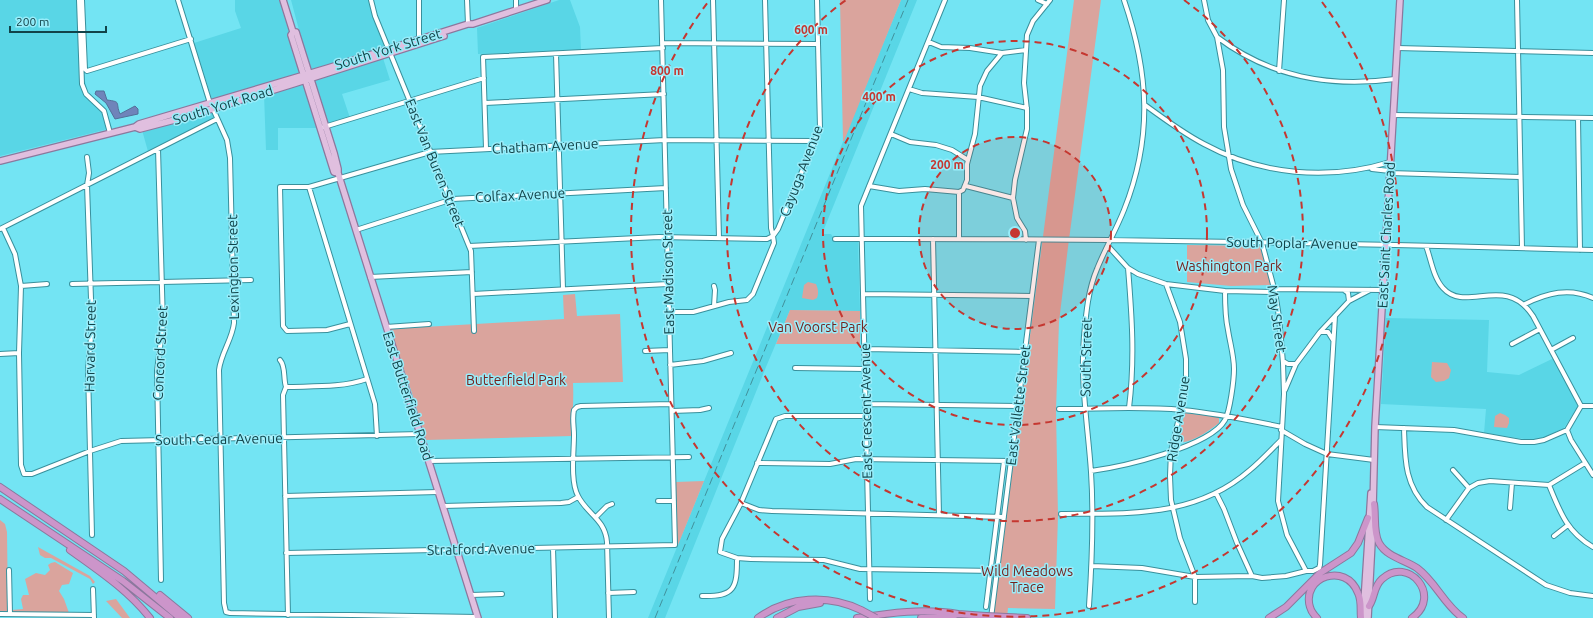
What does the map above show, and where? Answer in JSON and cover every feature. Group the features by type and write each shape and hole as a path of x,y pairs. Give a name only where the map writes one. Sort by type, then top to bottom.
{"highway":[{"path":"0,487 124,570 157,593 188,618"},
{"path":"0,499 123,589 141,606 150,618"},
{"path":"1374,504 1376,513 1376,537 1380,545 1390,554 1421,572 1449,606 1463,618"},
{"path":"20,513 123,581 170,618"},
{"path":"1269,618 1286,607 1320,573 1351,553 1358,543 1368,518"},
{"path":"124,570 180,618"},
{"path":"1369,606 1375,588 1382,579 1394,572 1405,572 1417,579 1424,592 1423,606 1412,618"},
{"path":"1317,618 1310,609 1309,598 1312,588 1320,579 1334,575 1345,578 1355,587 1360,597 1364,618"},
{"path":"758,618 781,606 809,599 835,601 876,618"},
{"path":"777,618 798,607 814,603 833,604 858,610 869,618"},
{"path":"857,618 885,614 923,612 1027,618"},
{"path":"920,618 949,617 958,614"}],"main road":[{"name":"East Butterfield Road","path":"283,0 293,32 291,35 299,62 315,91 323,128"},
{"name":"South York Street","path":"307,77 322,75 419,40 547,0"},
{"name":"East Saint Charles Road","path":"1364,618 1369,606 1374,504 1374,460 1400,0"},
{"name":"South York Street","path":"307,77 469,28 470,24"},
{"name":"East Butterfield Road","path":"293,32 296,32 307,77 338,169 338,176 478,618"},
{"path":"294,77 299,62"},
{"path":"315,91 317,81 322,75"},
{"name":"South York Road","path":"211,106 294,77 307,77"},
{"name":"South York Road","path":"0,161 135,127 139,124 211,106 307,77"},
{"name":"East Saint Charles Road","path":"1364,618 1368,518 1374,470"}],"street":[{"path":"78,0 82,84 86,94 104,111 110,133"},
{"path":"82,0 85,69 87,71 191,39"},
{"name":"Lexington Street","path":"178,0 211,106 227,140 230,158 234,329 219,368 224,603 226,612 230,613 288,615"},
{"name":"East Van Buren Street","path":"371,0 375,16 469,246 471,254 474,331"},
{"path":"419,0 419,40"},
{"path":"467,0 470,24"},
{"path":"516,0 516,10"},
{"name":"East Madison Street","path":"661,0 675,545"},
{"path":"713,0 719,238"},
{"path":"469,246 667,237 767,239 773,236 771,228 765,0"},
{"name":"Cayuga Avenue","path":"669,312 691,312 739,300 747,300 753,294 774,243 773,236 778,230 821,124 817,0"},
{"name":"East Crescent Avenue","path":"870,599 861,206 945,0"},
{"path":"835,239 1026,240 1025,231 1017,218 1013,198 1017,171 1026,137 1027,108 1024,83 1027,35 1033,20 1048,2 1038,0"},
{"name":"South Street","path":"1089,606 1092,566 1093,513 1083,368 1086,319 1093,279 1124,210 1137,170 1145,105 1141,63 1124,0"},
{"name":"May Street","path":"1204,0 1208,20 1217,37 1223,70 1224,127 1233,178 1239,197 1262,243 1275,290 1283,361 1284,394 1278,496 1280,510 1290,541 1306,570"},
{"path":"1279,71 1284,0"},
{"path":"1517,0 1522,248"},
{"path":"1217,37 1244,55 1279,71 1307,78 1335,82 1395,79"},
{"path":"929,42 941,47 970,48 1002,53 1026,50"},
{"path":"662,43 818,44"},
{"path":"486,148 483,57 662,48"},
{"path":"1397,48 1593,53"},
{"path":"869,186 899,191 925,189 958,192 966,186 968,160 975,134 978,97 983,76 1002,53"},
{"path":"556,54 563,289"},
{"path":"323,128 484,78"},
{"path":"909,89 922,93 978,97 1027,108"},
{"path":"485,103 664,94"},
{"path":"1145,105 1192,138 1228,156 1261,166 1302,173 1341,173 1370,169 1390,162"},
{"path":"1393,115 1593,118"},
{"path":"1578,118 1580,250"},
{"name":"South York Road","path":"2,229 217,119"},
{"path":"891,134 910,142 936,145 952,150 968,160"},
{"name":"Chatham Avenue","path":"350,324 327,330 288,331 282,326 280,187 309,187 338,176 430,152 665,140 815,141"},
{"name":"Concord Street","path":"158,149 162,330 156,371 161,580"},
{"name":"Harvard Street","path":"87,157 89,173 87,185 92,332 88,369 92,535"},
{"path":"1370,169 1390,172 1520,177"},
{"path":"966,186 1013,198"},
{"path":"309,187 376,409 377,436"},
{"name":"Colfax Avenue","path":"356,230 450,200 666,188"},
{"path":"958,192 959,239"},
{"path":"0,354 19,353 21,286 15,254 2,229"},
{"path":"933,239 939,516"},
{"name":"South Poplar Avenue","path":"1026,240 1386,244 1593,250"},
{"name":"East Vallette Street","path":"989,617 997,571 1012,461 1039,240"},
{"path":"1108,246 1128,268 1138,274 1166,284 1225,291 1383,290"},
{"path":"1426,246 1438,281 1443,289 1451,294 1463,297 1502,294 1512,297 1524,304 1533,316 1581,406"},
{"path":"1128,268 1134,345 1133,373 1129,408"},
{"path":"370,277 472,272"},
{"path":"72,284 251,280"},
{"path":"21,286 47,284"},
{"path":"473,294 668,284"},
{"name":"Ridge Avenue","path":"1166,284 1180,322 1186,350 1186,379 1181,410 1171,451 1170,482 1173,509 1180,538 1195,577 1195,602"},
{"path":"714,286 714,306"},
{"path":"1342,290 1348,293 1349,301"},
{"path":"1284,394 1296,364 1320,332 1349,301 1370,290"},
{"path":"1091,471 1132,464 1171,451 1212,432 1225,421 1233,387 1234,371 1233,353 1226,322 1225,291"},
{"path":"1524,304 1545,295 1560,292 1574,293 1593,298"},
{"path":"863,294 1032,296"},
{"path":"1092,566 1142,568 1195,577 1252,576 1262,578 1286,576 1306,570 1315,570 1320,565 1328,454 1335,316"},
{"path":"386,328 429,324"},
{"path":"1512,344 1540,329"},
{"path":"1320,332 1328,332 1333,343"},
{"path":"1551,350 1573,338"},
{"path":"865,349 1025,352"},
{"path":"645,351 670,350"},
{"name":"South Cedar Avenue","path":"19,353 21,465 24,474 32,474 115,442 420,434"},
{"path":"670,364 703,362 731,353"},
{"path":"280,360 284,367 286,387 283,395 288,615 478,618"},
{"path":"1283,361 1288,364 1296,364"},
{"path":"795,368 865,369"},
{"path":"286,387 342,385 357,383 367,379"},
{"path":"609,618 606,532 596,517 578,497 574,486 573,413 575,408 581,406 671,404"},
{"path":"866,404 1018,406"},
{"path":"1376,427 1462,431 1526,443 1544,440 1567,430 1581,406"},
{"path":"1581,406 1593,406"},
{"path":"672,411 700,410 709,408"},
{"path":"1059,410 1129,408 1181,410 1227,416 1282,429 1305,444 1328,454 1374,460"},
{"path":"866,416 785,416 776,419 772,425 741,503 722,539 720,552 737,558 824,560 854,568 997,571"},
{"path":"1404,428 1406,469 1410,484 1423,502 1446,520 1546,585 1570,593 1593,596"},
{"path":"1567,430 1571,440 1593,475"},
{"path":"1062,514 1125,514 1173,509 1216,493 1251,470 1281,440"},
{"path":"428,461 689,457"},
{"path":"757,463 830,464 856,459 1012,461"},
{"name":"East Vallette Street","path":"986,607 1004,461"},
{"path":"1446,520 1469,488 1486,482 1549,485 1585,463"},
{"path":"1453,470 1469,488"},
{"path":"1510,508 1512,483"},
{"path":"1549,485 1568,526 1579,537 1593,547"},
{"path":"285,496 438,492"},
{"path":"1216,493 1252,576"},
{"path":"443,506 561,503 569,502 578,497"},
{"path":"658,501 674,501"},
{"path":"741,503 759,510 772,511 939,516 1004,516"},
{"path":"596,517 607,506 612,504"},
{"path":"1554,536 1568,526"},
{"name":"Stratford Avenue","path":"286,553 675,545"},
{"path":"553,548 555,618"},
{"path":"702,596 720,596 731,590 736,579 737,558"},
{"path":"9,570 10,614"},
{"path":"0,614 18,616 94,617 93,589"},
{"path":"608,593 634,592"},
{"path":"470,594 502,594"}],"shaded area":[{"path":"0,0 81,0 85,81 88,92 107,113 112,128 0,156"},
{"path":"235,0 279,0 302,74 213,102 194,43 241,28 235,11"},
{"path":"291,0 369,0 386,48 310,71"},
{"path":"559,0 570,0 580,27 581,50 478,54 477,28"},
{"path":"901,0 917,0 822,234 831,234 835,241 858,241 860,311 790,310 665,618 648,618"},
{"path":"383,58 390,80 342,94 351,121 328,129 313,80"},
{"path":"304,83 319,128 278,128 278,150 266,150 264,94"},
{"path":"96,91 104,91 107,100 115,101 120,114 135,106 138,109 138,114 115,119 106,103 95,94"},
{"path":"211,110 215,121 149,155 142,130"},
{"path":"1386,318 1489,320 1487,372 1519,375 1554,358 1578,406 1564,428 1545,437 1531,440 1484,433 1486,409 1381,404"}],"green space":[{"path":"840,0 901,0 844,141 843,141"},
{"name":"Wild Meadows Trace","path":"1074,0 1101,0 1059,322 1056,410 1058,516 1055,609 1008,608 1007,618 993,618"},
{"name":"Washington Park","path":"1187,245 1260,246 1271,285 1231,286 1187,282"},
{"path":"808,282 816,284 817,287 817,298 813,300 802,298 804,285"},
{"name":"Butterfield Park","path":"575,294 577,316 620,314 623,382 573,383 572,436 426,440 390,329 564,319 563,295"},
{"name":"Van Voorst Park","path":"790,310 860,311 860,344 776,344"},
{"path":"1432,362 1447,363 1451,370 1449,378 1444,381 1436,382 1431,377"},
{"path":"1185,413 1219,417 1219,423 1204,434 1182,443 1176,443"},
{"path":"1500,413 1509,418 1507,428 1494,427 1495,416"},
{"path":"704,481 678,545 676,545 675,482"},
{"path":"0,520 5,524 7,532 8,611 0,612"},
{"path":"38,547 90,576 95,582 93,584 90,579 51,558 45,558 40,555"},
{"path":"55,562 73,573 69,584 62,585 59,591 64,599 69,613 14,613 12,610 23,609 21,599 23,595 29,595 25,579 36,573 45,575 50,570 48,565"},
{"path":"116,599 130,618 122,618 106,601"}],"railway":[{"path":"655,618 908,0"}]}
